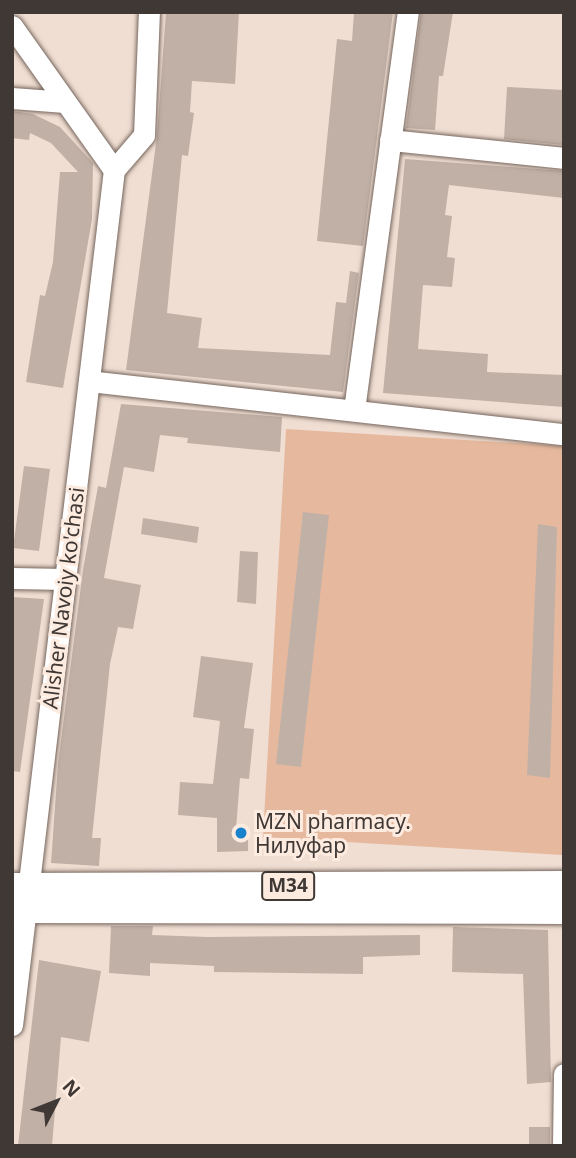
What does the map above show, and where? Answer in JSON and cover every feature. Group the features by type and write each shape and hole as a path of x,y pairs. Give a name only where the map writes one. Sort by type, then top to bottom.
{"main road":[{"name":"M34","path":"20,898 564,885"},
{"name":"M34","path":"20,898 564,910"}],"street":[{"path":"12,26 114,170 144,135 149,12"},
{"path":"354,410 408,12"},
{"path":"12,98 65,102"},
{"path":"390,140 564,158"},
{"name":"Alisher Navoiy ko'chasi","path":"12,1025 20,898 65,579 114,170"},
{"path":"89,381 564,434"},
{"path":"12,578 65,579"},
{"path":"563,1146 564,1074"}],"shaded area":[{"path":"286,429 564,446 562,855 263,837"}],"building":[{"path":"166,12 239,12 235,84 192,81 190,112 194,113 188,156 182,155 167,313 202,318 198,348 330,355 336,302 346,303 350,271 359,273 343,392 126,370 157,136"},
{"path":"354,12 393,12 363,246 317,241 337,39 352,41"},
{"path":"421,12 453,12 443,76 439,76 435,130 406,128"},
{"path":"507,87 564,90 564,145 504,139"},
{"path":"12,111 33,114 60,127 93,163 92,219 63,388 26,382 40,295 45,296 53,262 60,172 78,172 51,143 30,133 29,140 12,138"},
{"path":"405,159 564,171 564,198 449,185 445,215 452,216 447,257 455,258 452,287 423,285 418,349 488,354 487,372 564,375 564,407 383,393"},
{"path":"121,404 282,417 280,452 187,443 188,438 160,435 154,472 124,467 104,578 141,585 133,629 118,627 110,664 92,838 101,838 99,866 51,863 58,764 83,570 98,486 106,488"},
{"path":"24,466 50,469 39,551 13,548"},
{"path":"303,512 329,515 301,767 276,764"},
{"path":"143,518 199,527 197,543 141,534"},
{"path":"538,524 557,527 550,778 527,775"},
{"path":"240,551 258,552 256,604 237,602"},
{"path":"12,597 44,599 20,772 12,771"},
{"path":"201,656 253,663 244,728 254,729 249,779 240,778 236,829 248,829 248,851 217,852 217,818 178,815 180,782 213,784 220,721 193,717"},
{"path":"111,926 153,926 152,935 208,937 420,935 420,955 363,957 363,974 214,972 214,966 150,963 150,976 109,973"},
{"path":"453,927 548,930 551,1082 527,1084 523,974 452,972"},
{"path":"39,960 101,971 89,1042 61,1037 52,1146 18,1146"},
{"path":"529,1127 550,1127 550,1146 529,1146"}],"place":[{"name":"MZN pharmacy. Нилуфар","path":"241,833"}]}
